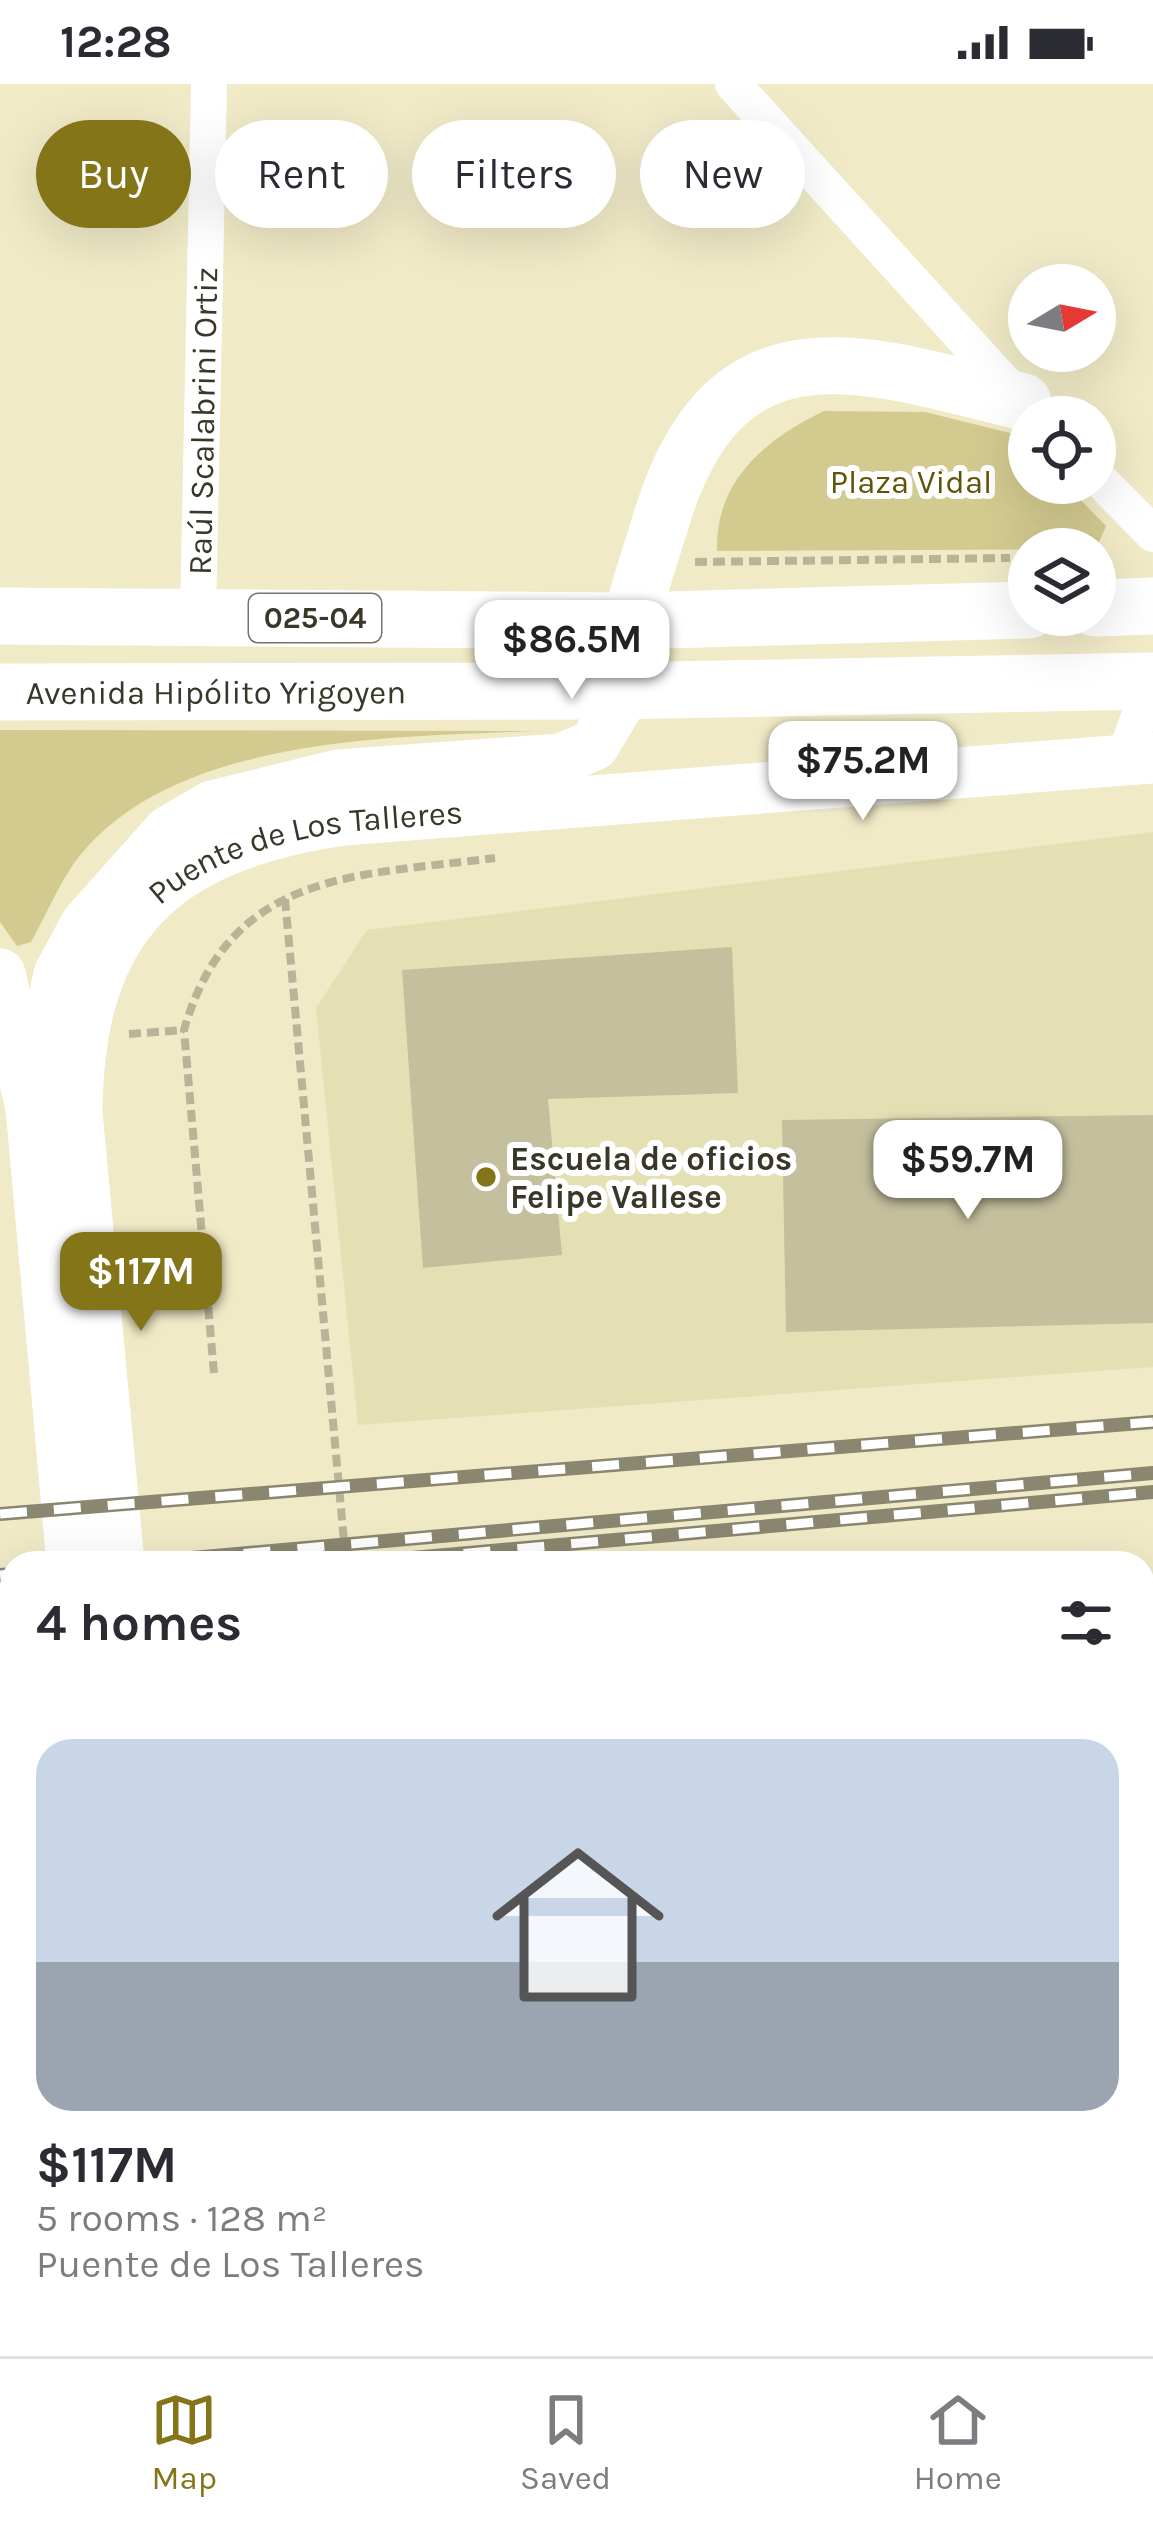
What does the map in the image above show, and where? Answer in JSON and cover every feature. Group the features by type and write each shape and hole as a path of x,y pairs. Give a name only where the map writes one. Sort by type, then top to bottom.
{"main road":[{"path":"569,620 603,583 641,502 734,398 763,377 795,365 880,369 1008,404"},
{"path":"562,779 594,745 627,690 630,621 681,457"},
{"path":"1116,607 1153,606"},
{"name":"025-04","path":"0,616 630,621 1008,611"},
{"name":"Avenida Hipólito Yrigoyen","path":"0,692 627,690 1152,680"},
{"name":"Puente de Los Talleres","path":"31,1108 59,974 86,924 169,831 212,806 338,775 562,779 1138,760"},
{"name":"Puente de Los Talleres","path":"118,1551 77,1113 77,1050 88,1004 114,944 159,887 214,851 274,830 562,779"},
{"name":"Puente de Los Talleres","path":"0,974 31,1108 71,1551"}],"street":[{"name":"Raúl Scalabrini Ortiz","path":"198,616 209,84"},
{"path":"733,84 1017,396"},
{"path":"1116,496 1153,534"},
{"path":"1138,760 1152,680"}],"path":[{"path":"648,563 1008,558"},
{"path":"214,1373 184,1030 197,985 237,928 285,899 345,1551"},
{"path":"122,1035 184,1030"}],"shaded area":[{"path":"1153,832 1153,1367 358,1425 316,1008 367,930"}],"green space":[{"name":"Plaza Vidal","path":"824,411 925,412 1008,433 1008,504 1085,504 1106,526 1008,528 1008,549 717,551 725,503 735,483 764,449"},
{"path":"0,730 534,731 418,736 292,750 174,785 124,814 82,853 31,942 17,946 0,922"}],"building":[{"name":"Escuela de oficios Felipe Vallese","path":"732,947 738,1093 548,1099 562,1255 423,1268 402,970"},
{"path":"1153,1115 1153,1323 786,1332 782,1120"}],"railway":[{"path":"0,1514 1153,1422"},
{"path":"272,1551 1153,1473"},
{"path":"491,1551 1153,1492"}],"place":[{"name":"Escuela de oficios Felipe Vallese","path":"486,1177"}]}
